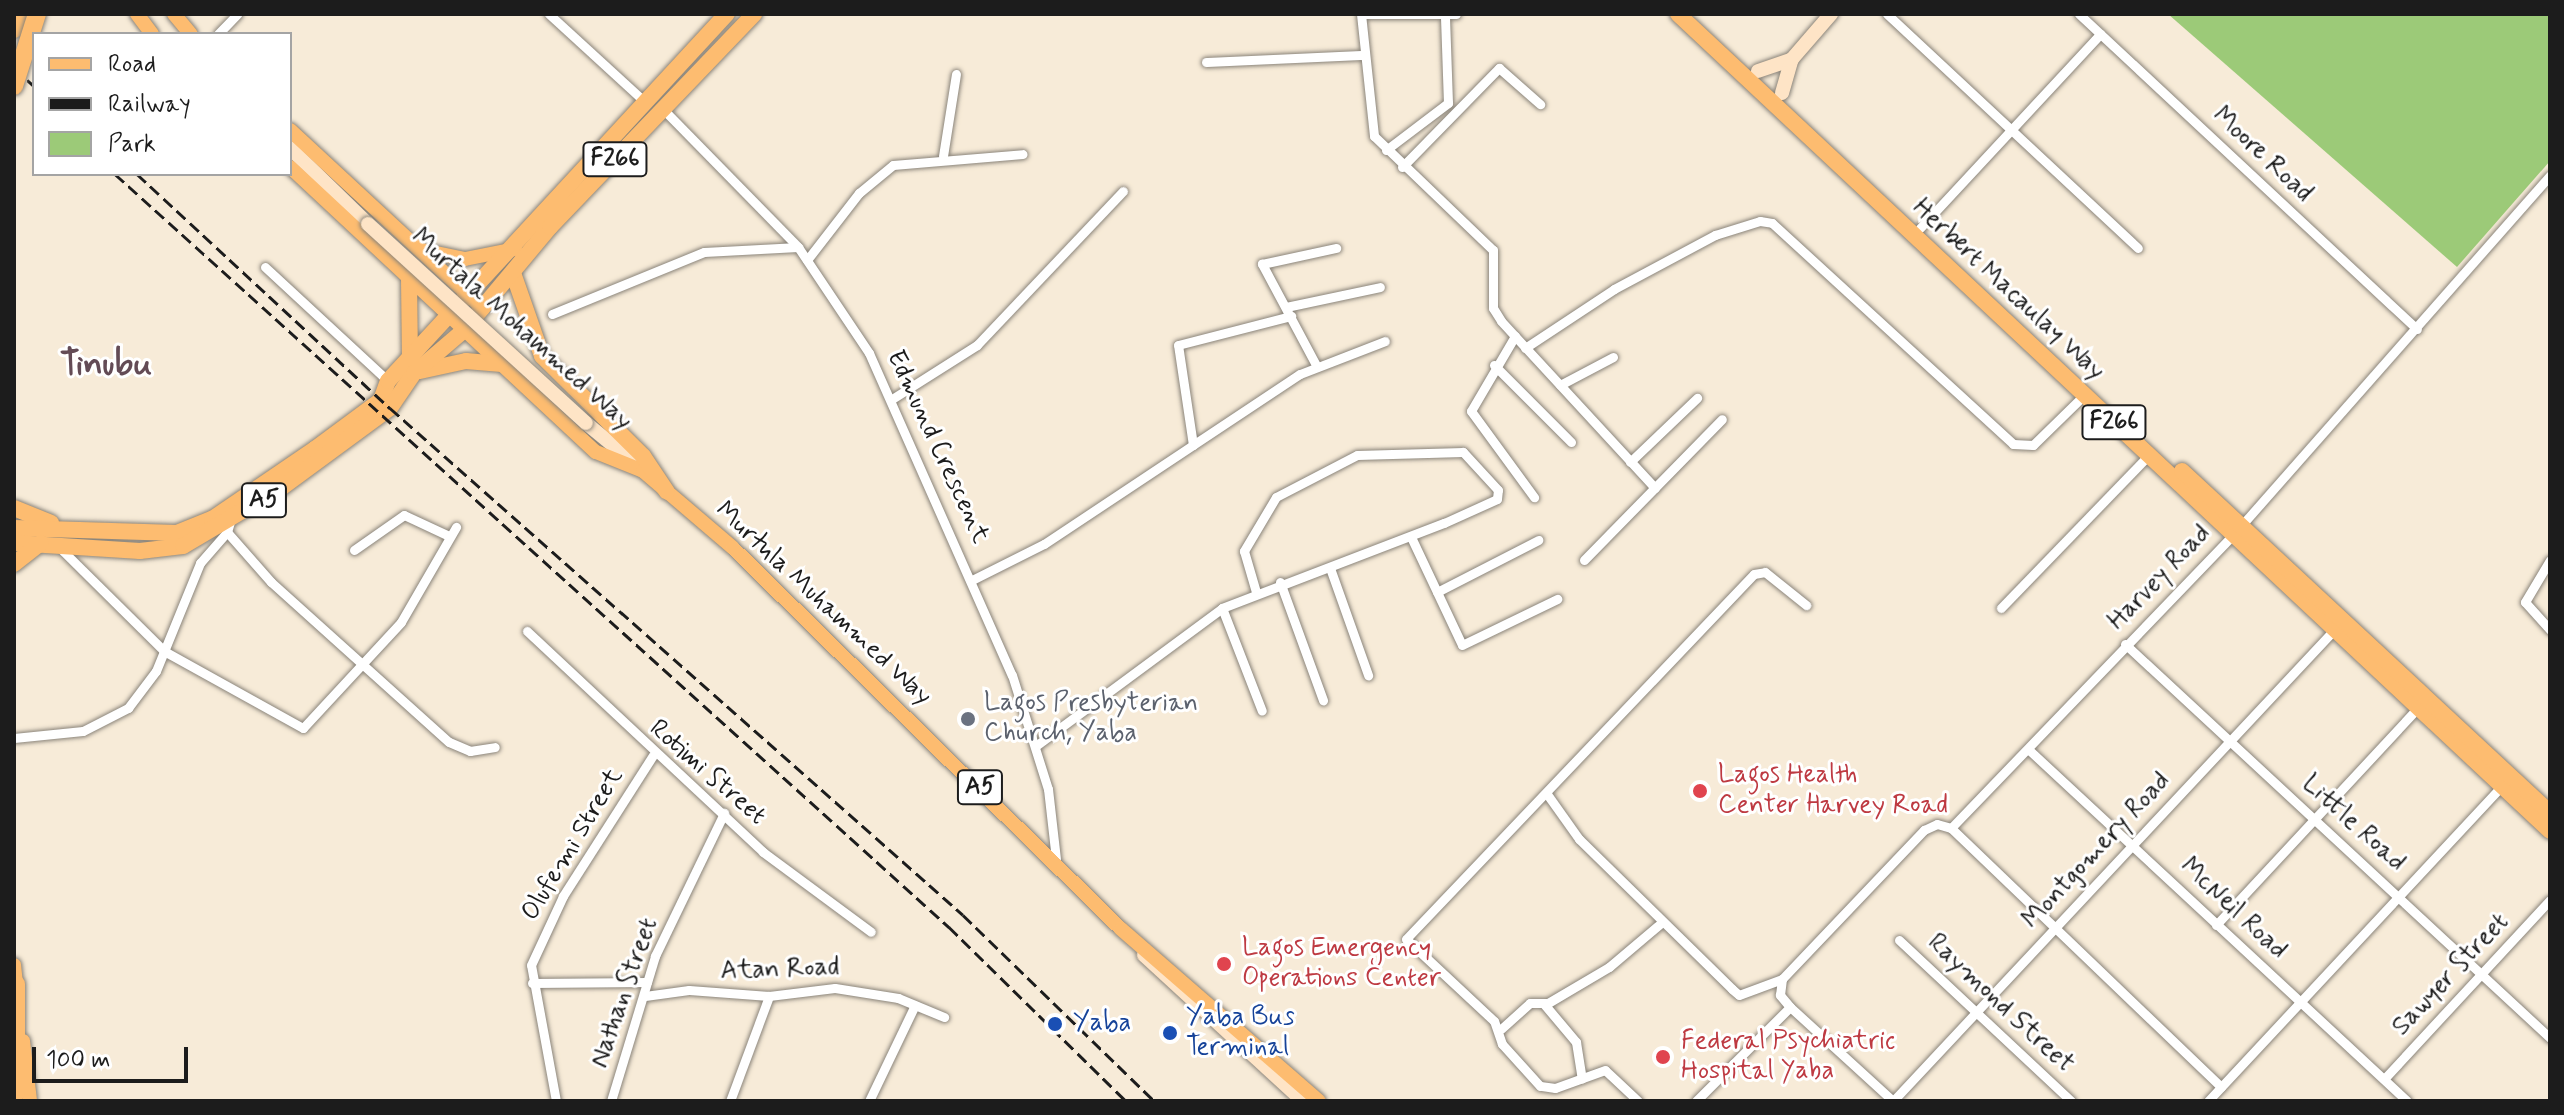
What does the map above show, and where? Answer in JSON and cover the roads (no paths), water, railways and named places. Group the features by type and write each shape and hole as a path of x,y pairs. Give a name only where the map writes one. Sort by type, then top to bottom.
{"highway":[{"path":"14,29 19,14"},
{"path":"14,86 37,14"},
{"name":"F266","path":"468,297 515,248 524,230 727,14"},
{"name":"F266","path":"483,309 754,14"},
{"name":"Herbert Macaulay Way","path":"1678,14 2149,455 2238,529 2333,631 2550,831"},
{"name":"Herbert Macaulay Way","path":"1693,14 1782,93 2238,529 2550,813"},
{"path":"513,273 542,356 643,456 667,492"},
{"path":"409,279 412,366 466,361 502,364"},
{"name":"A5","path":"14,543 155,551 197,541 229,527 385,412 412,366 448,317 468,297"},
{"name":"A5","path":"14,528 60,526 144,536 194,528 376,403 388,381 463,331 483,309"},
{"path":"14,508 60,526"},
{"path":"14,564 50,543"},
{"path":"15,974 15,1034 21,1092"}],"main road":[{"path":"174,14 189,32"},
{"path":"1782,93 1792,59 1831,14"},
{"path":"138,16 150,32"},
{"path":"138,16 159,32"},
{"path":"1758,71 1792,59"},
{"path":"292,132 483,309"},
{"name":"Murtala Mohammed Way","path":"292,150 368,224 643,471"},
{"path":"292,169 448,317"},
{"path":"410,244 465,259 515,248"},
{"name":"A5","path":"448,317 596,452 643,471"},
{"name":"Murtula Muhammed Way","path":"643,471 1057,860 1121,929 1319,1101"},
{"path":"1121,929 1178,993 1303,1101"},
{"path":"15,974 21,1092"}],"street":[{"path":"220,32 237,14"},
{"path":"549,14 646,103"},
{"path":"1456,14 1363,14 1362,55 1369,127 1402,167 1493,250 1493,308 1525,348 1655,488"},
{"path":"1887,14 2015,128 2138,248"},
{"name":"Moore Road","path":"2079,14 2417,329"},
{"path":"1386,150 1448,103 1445,15"},
{"path":"1920,228 2100,34"},
{"path":"1206,62 1362,55"},
{"path":"1402,167 1499,68 1540,104"},
{"path":"943,156 956,74"},
{"name":"Edmund Crescent","path":"664,110 798,247 892,399 974,579 1037,745 1057,860"},
{"path":"807,260 877,176 893,165 943,156 1023,154"},
{"name":"Harvey Road","path":"1782,979 1924,830 1951,828 2028,749 2238,529 2550,176"},
{"path":"892,399 977,345 1123,191"},
{"path":"1525,348 1614,289 1715,235 1760,221 1772,223 2013,444 2033,445 2085,394"},
{"path":"552,314 704,252 798,247"},
{"path":"1316,365 1262,264 1336,248"},
{"path":"265,267 388,381"},
{"path":"1193,445 1178,345 1380,287"},
{"path":"1515,336 1494,365 1472,416 1534,497"},
{"path":"974,579 1044,544 1316,365 1385,341"},
{"path":"1560,385 1613,357"},
{"path":"1494,365 1571,442"},
{"path":"1630,462 1697,398"},
{"path":"1584,560 1722,419"},
{"path":"1037,745 1222,608 1280,582 1330,568 1411,537 1500,495 1463,452 1357,455 1280,493 1244,551 1256,592"},
{"path":"2001,608 2149,455"},
{"path":"50,543 164,651 303,728 365,666 415,603 453,532 404,515 354,550"},
{"path":"14,738 106,723 144,691 200,563 229,527 271,582 458,749 495,747"},
{"path":"1411,537 1462,645 1557,599"},
{"path":"1437,592 1538,540"},
{"path":"2550,560 2525,602 2550,630"},
{"path":"1330,568 1368,675"},
{"path":"1638,1101 1605,1070 1582,1079 1540,1086 1502,1044 1501,1029 1406,939 1754,574 1765,572 1806,605"},
{"path":"1280,582 1323,700"},
{"path":"1222,608 1262,711"},
{"name":"Rotimi Street","path":"527,631 653,755 871,932"},
{"name":"Montgomery Road","path":"1893,1101 2333,631"},
{"name":"Little Road","path":"2125,644 2550,1038"},
{"path":"2216,925 2418,708"},
{"name":"McNeil Road","path":"2028,749 2407,1101"},
{"name":"Olufemi Street","path":"556,1101 532,983 540,941 563,896 653,755"},
{"path":"2208,1101 2502,786"},
{"path":"1547,794 1579,839 1661,923 1739,995 1782,979 1780,995 1790,1007 1893,1101"},
{"name":"Nathan Street","path":"611,1101 647,982 724,813"},
{"path":"1951,828 2221,1087"},
{"name":"Sawyer Street","path":"2384,1079 2550,900"},
{"path":"1501,1029 1530,1003 1544,1004 1609,967 1661,923"},
{"name":"Raymond Street","path":"1899,940 2071,1101"},
{"path":"532,983 647,982"},
{"name":"Atan Road","path":"645,996 689,990 769,996 835,988 915,1005 944,1017"},
{"path":"730,1101 769,996"},
{"path":"1544,1004 1579,1048 1582,1079"},
{"path":"869,1101 915,1005"},
{"path":"1696,1101 1790,1007"}],"railway":[{"path":"14,68 32,84"},
{"path":"117,176 949,927 1126,1101"},
{"path":"139,176 390,408 963,915 1154,1101"}],"place":[{"name":"Lagos Presbyterian Church, Yaba","path":"968,719"},
{"name":"Lagos Health Center Harvey Road","path":"1700,791"},
{"name":"Lagos Emergency Operations Center","path":"1224,964"},
{"name":"Yaba","path":"1055,1024"},
{"name":"Yaba Bus Terminal","path":"1170,1033"},
{"name":"Federal Psychiatric Hospital Yaba","path":"1663,1057"}],"district":[{"name":"Tinubu","path":"106,365"}]}
